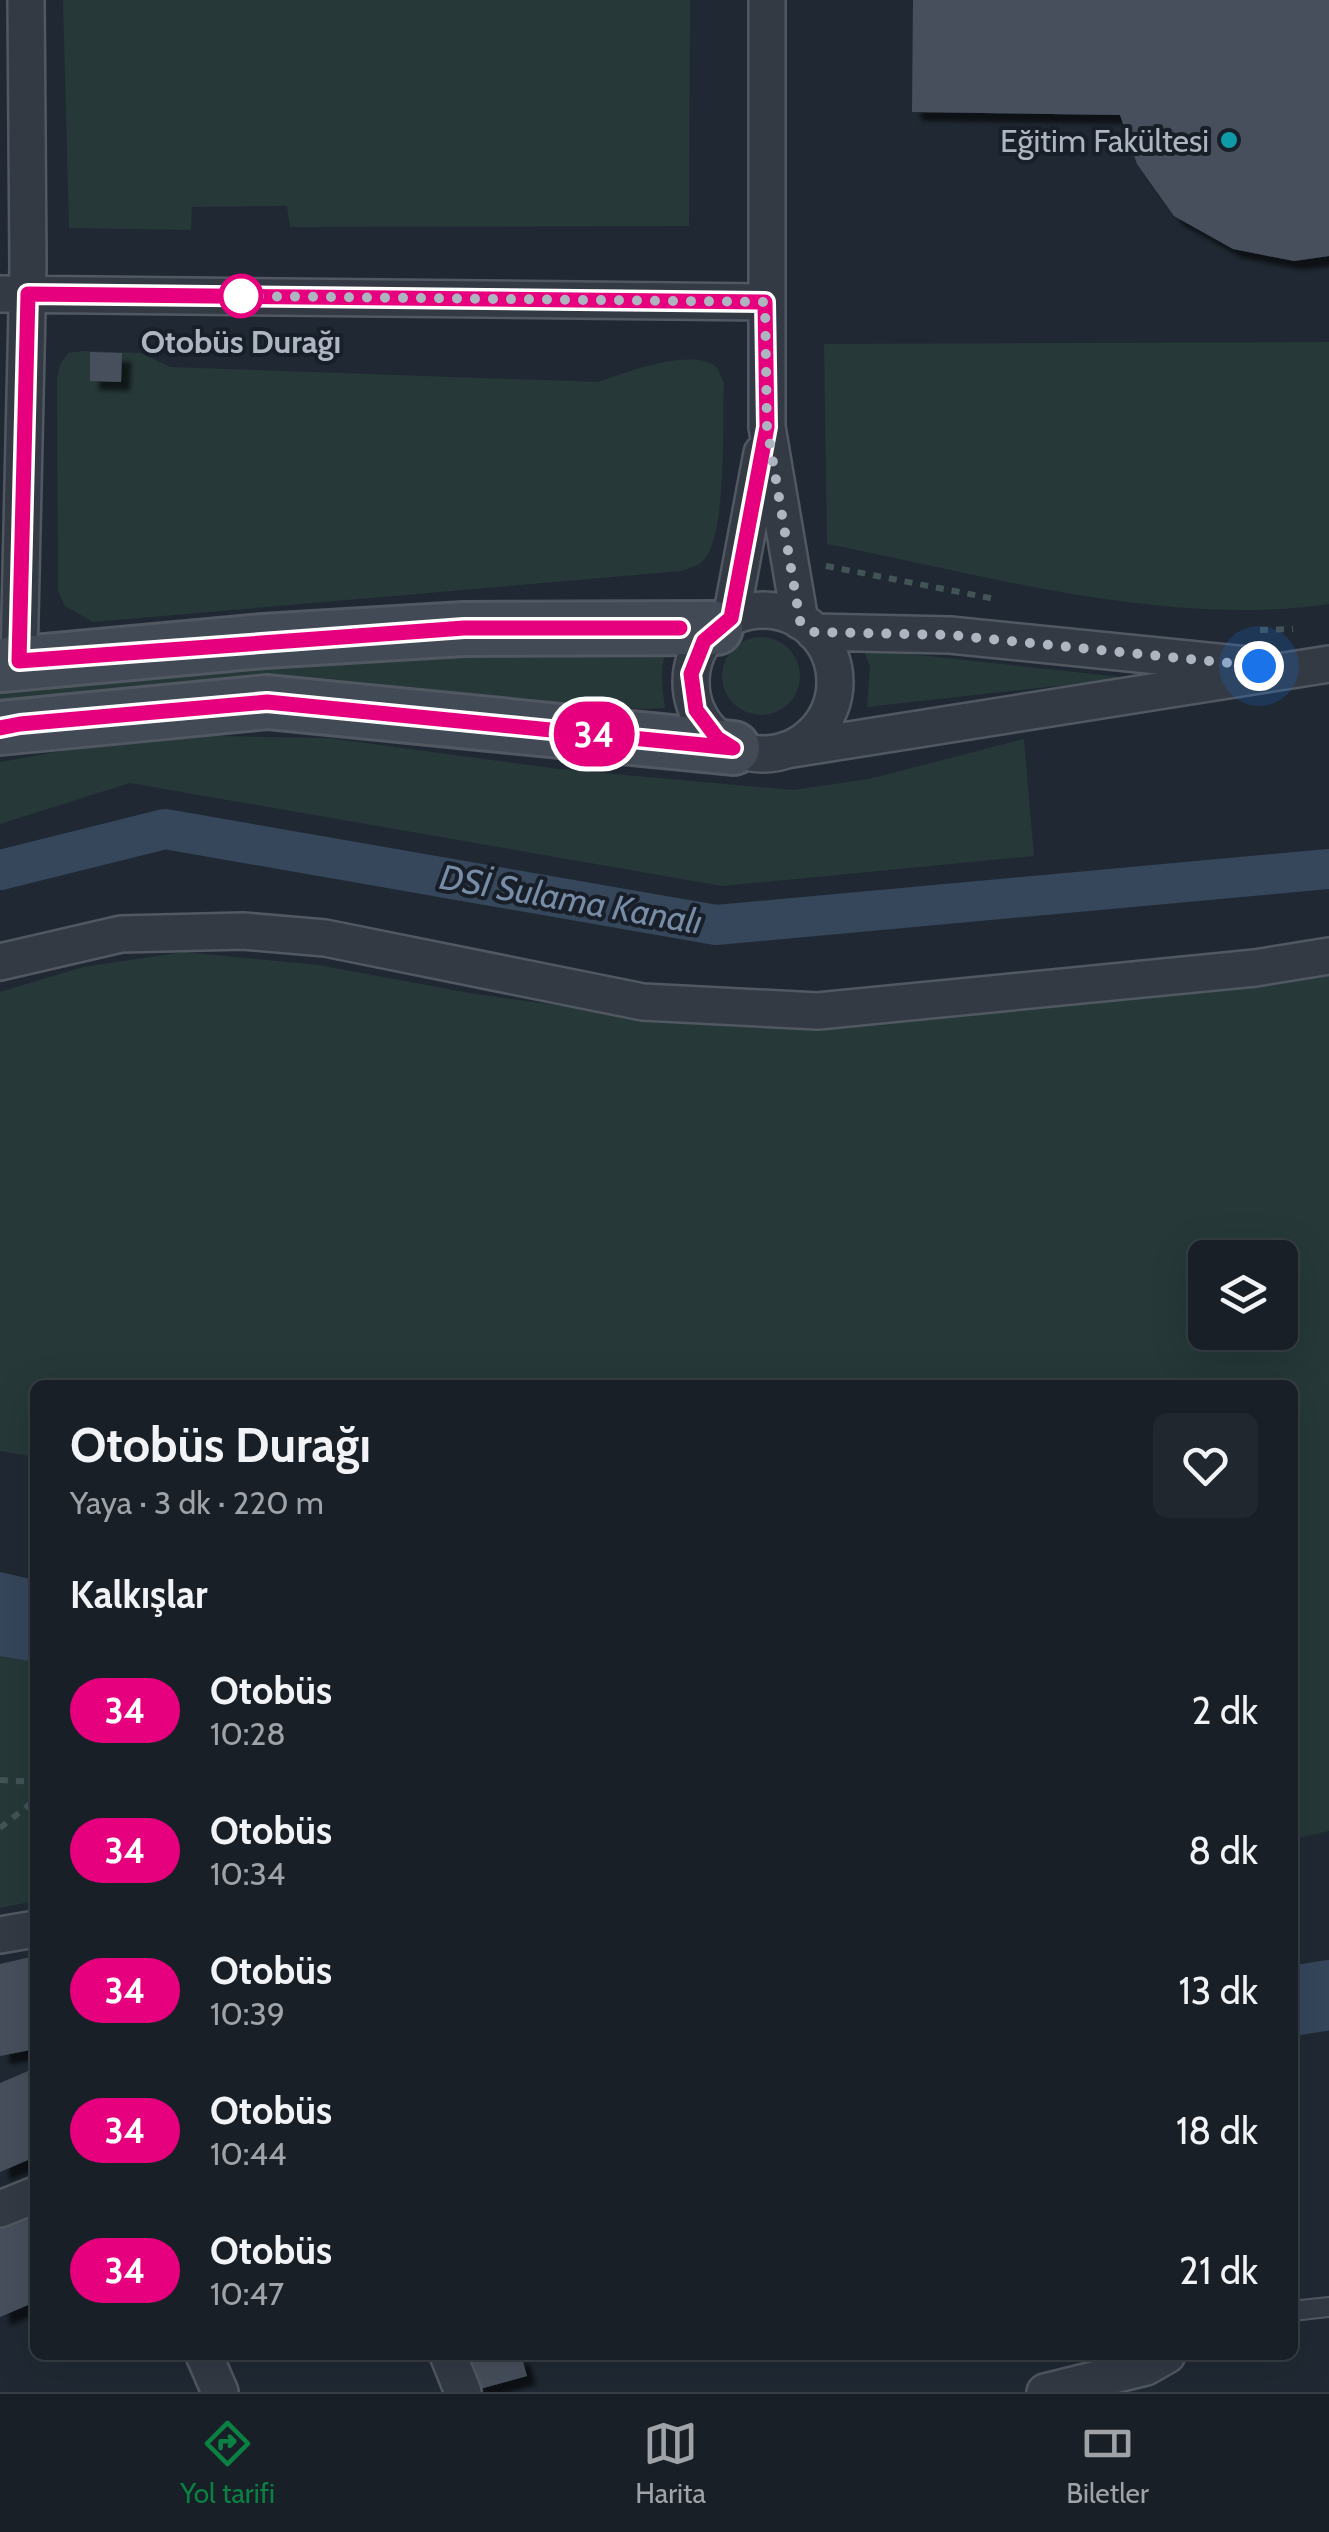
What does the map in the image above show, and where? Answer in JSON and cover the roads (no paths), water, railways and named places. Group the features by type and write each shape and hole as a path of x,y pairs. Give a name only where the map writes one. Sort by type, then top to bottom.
{"street":[{"path":"26,0 14,294 9,663 464,628 723,623 766,610 807,627 950,635 1313,667"},
{"path":"767,0 767,427 807,627 832,664 833,699 816,731 786,750"},
{"path":"14,294 765,302"},
{"path":"733,748 705,725 691,692 695,656 723,623 767,427"},
{"path":"0,728 267,702 733,748 750,753 1313,667"},
{"path":"0,962 121,934 243,931 325,938 643,1002 818,1011 1255,968 1329,956"},
{"path":"0,1935 30,1930"},
{"path":"0,2208 30,2197"},
{"path":"450,2360 463,2392"},
{"path":"1046,2392 1157,2360"}],"lane":[{"path":"1298,2310 1329,2307"}],"water":[{"path":"0,1572 30,1579 30,1661 0,1656"}],"waterway":[{"name":"DSİ Sulama Kanalı","path":"0,870 165,829 716,925 1329,869"},
{"path":"1298,2000 1329,1995"}],"place":[{"name":"Eğitim Fakültesi","path":"1229,140"},
{"name":"Otobüs Durağı","path":"241,296"}]}
